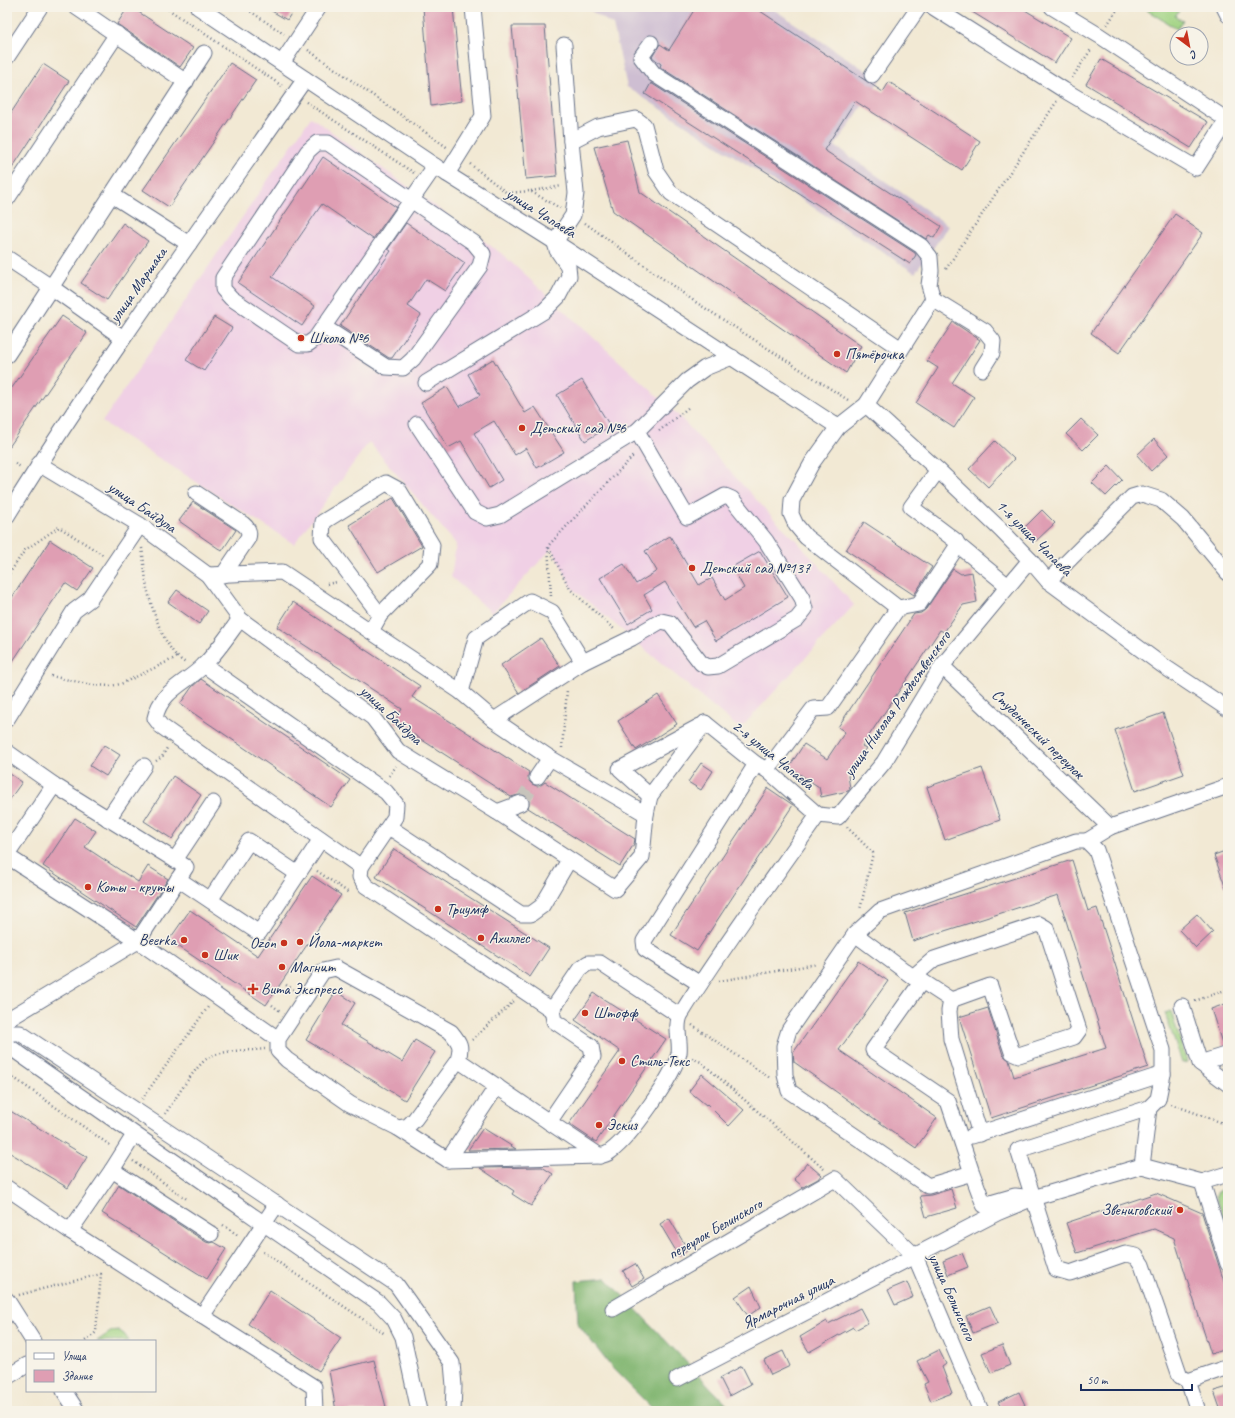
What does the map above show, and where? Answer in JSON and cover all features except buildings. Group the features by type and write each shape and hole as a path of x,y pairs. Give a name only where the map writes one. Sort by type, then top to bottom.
{"street":[{"path":"7,57 40,7"},
{"name":"улица Чапаева","path":"200,7 447,174 555,242 838,427"},
{"path":"282,63 319,7"},
{"path":"447,174 483,116 473,7"},
{"path":"872,74 919,7"},
{"path":"933,7 1064,90 1196,168 1227,120 1100,36 1052,7"},
{"path":"1224,7 1228,15"},
{"path":"85,9 117,34 186,82"},
{"path":"7,199 117,34"},
{"path":"651,43 641,58 654,74 921,246 930,257 931,271 929,285 933,299 985,331 993,342 992,353 982,369"},
{"path":"426,383 544,311 558,298 569,276 568,266 555,242 573,215 576,193 564,45"},
{"path":"7,355 204,53"},
{"name":"улица Маршака","path":"7,516 123,338 305,79"},
{"path":"571,141 598,127 636,119 644,125 656,171 672,193 901,349"},
{"path":"324,327 386,368 403,368 413,360 480,266 483,254 474,242 412,199 328,143 317,143 308,151 223,278 223,289 231,298 299,344 308,344 315,339 324,327 412,199 435,166"},
{"path":"112,195 189,244"},
{"path":"7,258 123,338"},
{"path":"898,608 806,537 796,525 791,514 792,500 812,463 838,427 866,405 933,299"},
{"path":"417,424 475,512 487,518 500,515 641,438 687,381 705,368 732,357"},
{"name":"1-я улица Чапаева","path":"866,405 938,470 1030,560 1048,582 1162,665 1228,709"},
{"path":"494,720 583,662 661,621 670,623 701,663 708,667 718,666 797,619 805,609 802,598 766,540 732,500 725,496 687,517 641,438"},
{"name":"улица Байдула","path":"40,464 140,525 208,575 240,618 373,718 398,751 497,812 615,889 642,857 646,814 650,796 705,723"},
{"path":"938,470 911,508 956,542 1008,586"},
{"path":"371,631 380,616 430,564 432,545 399,490 386,483 322,522 322,538 380,616"},
{"path":"196,493 243,524 247,528 249,534 248,538 223,574"},
{"path":"1048,582 1132,498 1142,494 1161,500 1183,519 1228,573"},
{"path":"7,719 74,611 90,599 140,525"},
{"path":"700,984 646,949 644,941 761,767 813,709 828,708 898,608 919,604 958,545"},
{"name":"улица Николая Рождественского","path":"838,817 884,762 942,666 1030,560"},
{"path":"208,575 282,572 461,692 494,720 552,759 646,814"},
{"path":"461,692 476,638 530,601 552,612 583,662"},
{"path":"240,618 204,665 171,691 157,707 155,718 160,726 361,867"},
{"path":"204,665 386,792 396,804 395,817 361,867 360,877 366,886 552,1010"},
{"name":"Студенческий переулок","path":"942,666 1110,827"},
{"path":"650,796 620,769 705,723"},
{"name":"2-я улица Чапаева","path":"705,723 761,767 818,815"},
{"path":"7,752 54,785 186,867 138,941 7,1020"},
{"path":"537,777 552,759"},
{"path":"108,819 144,766"},
{"path":"54,785 7,855 138,941 217,996 278,1043"},
{"path":"972,1173 928,1186 789,1091 785,1075 784,1046 789,1030 855,934 880,911 1076,841 1087,841 1110,827 1228,786"},
{"path":"175,860 213,803"},
{"path":"497,812 521,803"},
{"path":"600,1156 497,1086 460,1055 458,1040 451,1032 336,968 323,971 278,1043 278,1050 287,1060 350,1104 398,1128 448,1160 600,1156 611,1152 634,1128 673,1070 679,1052 678,1027 680,1016 700,984 818,815 838,817"},
{"path":"389,827 521,914 531,914 542,906 569,860"},
{"path":"178,879 259,933 321,840"},
{"path":"210,900 249,841 298,874"},
{"path":"1087,841 1096,850 1163,1050 1163,1074 1154,1104 1142,1166"},
{"path":"951,1000 990,986 1012,1052 1018,1055 1074,1037 1079,1030 1046,928 1039,924 934,959 918,979 873,1050 948,1101 984,1205 1015,1196 1033,1198 1142,1166 1202,1182 1228,1174"},
{"path":"855,934 918,979 951,1000"},
{"path":"549,1122 594,1057 591,1046 554,1021 552,1010 580,969 588,963 600,963 680,1016"},
{"path":"951,1000 949,1011 951,1039 980,1134"},
{"path":"1182,1006 1200,1063 1228,1084"},
{"path":"7,1033 20,1033 396,1284 452,1364 454,1386 453,1411"},
{"path":"7,1045 134,1135 379,1303 394,1319 403,1337 419,1411"},
{"path":"1200,1063 1228,1054"},
{"path":"398,1128 408,1126 415,1119 460,1055"},
{"path":"961,1140 1163,1074"},
{"path":"448,1160 497,1086"},
{"path":"1154,1104 1018,1150 1056,1269 1070,1273 1125,1254 1136,1256 1142,1265 1180,1376 1188,1381 1198,1411"},
{"path":"70,1231 134,1135"},
{"path":"112,1170 211,1234"},
{"name":"улица Белинского","path":"835,1179 915,1256 981,1411"},
{"name":"переулок Белинского","path":"613,1309 835,1179"},
{"path":"1202,1182 1228,1264"},
{"path":"7,1188 70,1231 314,1387 315,1411"},
{"name":"Ярмарочная улица","path":"676,1379 997,1213 1033,1198"},
{"path":"202,1316 277,1204"},
{"path":"11,1298 32,1340"},
{"path":"7,1377 26,1366"},
{"path":"1188,1381 1228,1367"},
{"path":"65,1392 77,1411"}],"path":[{"path":"944,272 1064,90"},
{"path":"530,191 575,184"},
{"path":"552,612 548,546 641,438 688,407"},
{"path":"7,577 24,550 59,527 115,562"},
{"path":"141,543 148,588 156,617 167,644 177,657 184,663 204,665"},
{"path":"548,546 570,589 627,640"},
{"path":"306,588 353,579"},
{"path":"35,673 92,685 110,686 121,684 177,657"},
{"path":"552,759 562,748 568,672"},
{"path":"144,766 162,756 175,736"},
{"path":"838,817 873,853 855,934"},
{"path":"313,868 349,893"},
{"path":"700,984 837,960"},
{"path":"1182,1006 1228,989"},
{"path":"460,1055 524,992"},
{"path":"134,1109 217,996"},
{"path":"680,1016 789,1091"},
{"path":"158,1125 192,1074 208,1058 225,1052 278,1043"},
{"path":"679,1052 701,1062 835,1179"},
{"path":"1154,1104 1228,1126"},
{"path":"11,1298 101,1274 96,1332 86,1340"}],"shaded area":[{"path":"585,7 770,7 880,80 835,146 949,226 915,273 627,87 613,25"},
{"path":"311,117 502,254 678,415 777,522 794,538 854,605 740,729 573,589 552,548 492,613 451,577 456,544 369,442 294,544 102,422"}],"green space":[{"path":"1146,7 1182,7 1175,16 1183,21 1179,26 1172,26 1148,11"},
{"path":"1171,1011 1187,1062 1182,1063 1165,1013"},
{"path":"1228,1188 1228,1232 1216,1196 1218,1191"},
{"path":"606,1278 733,1411 655,1411 612,1368 578,1324 576,1281"},
{"path":"118,1330 124,1334 128,1340 98,1340 112,1331"}],"tunnel":[{"path":"521,803 537,777"}],"place":[{"name":"Школа №6","path":"301,338"},
{"name":"Пятёрочка","path":"837,354"},
{"name":"Детский сад №6","path":"522,428"},
{"name":"Детский сад №137","path":"692,568"},
{"name":"Коты - круты","path":"88,887"},
{"name":"Триумф","path":"438,909"},
{"name":"Ахиллес","path":"481,938"},
{"name":"Beerka","path":"184,940"},
{"name":"Йола-маркет","path":"300,942"},
{"name":"Ozon","path":"284,943"},
{"name":"Шик","path":"205,955"},
{"name":"Магнит","path":"282,967"},
{"name":"Вита Экспресс","path":"253,989"},
{"name":"Штофф","path":"585,1013"},
{"name":"Стиль-Текс","path":"622,1061"},
{"name":"Эскиз","path":"599,1125"},
{"name":"Звениговский","path":"1180,1210"}]}
